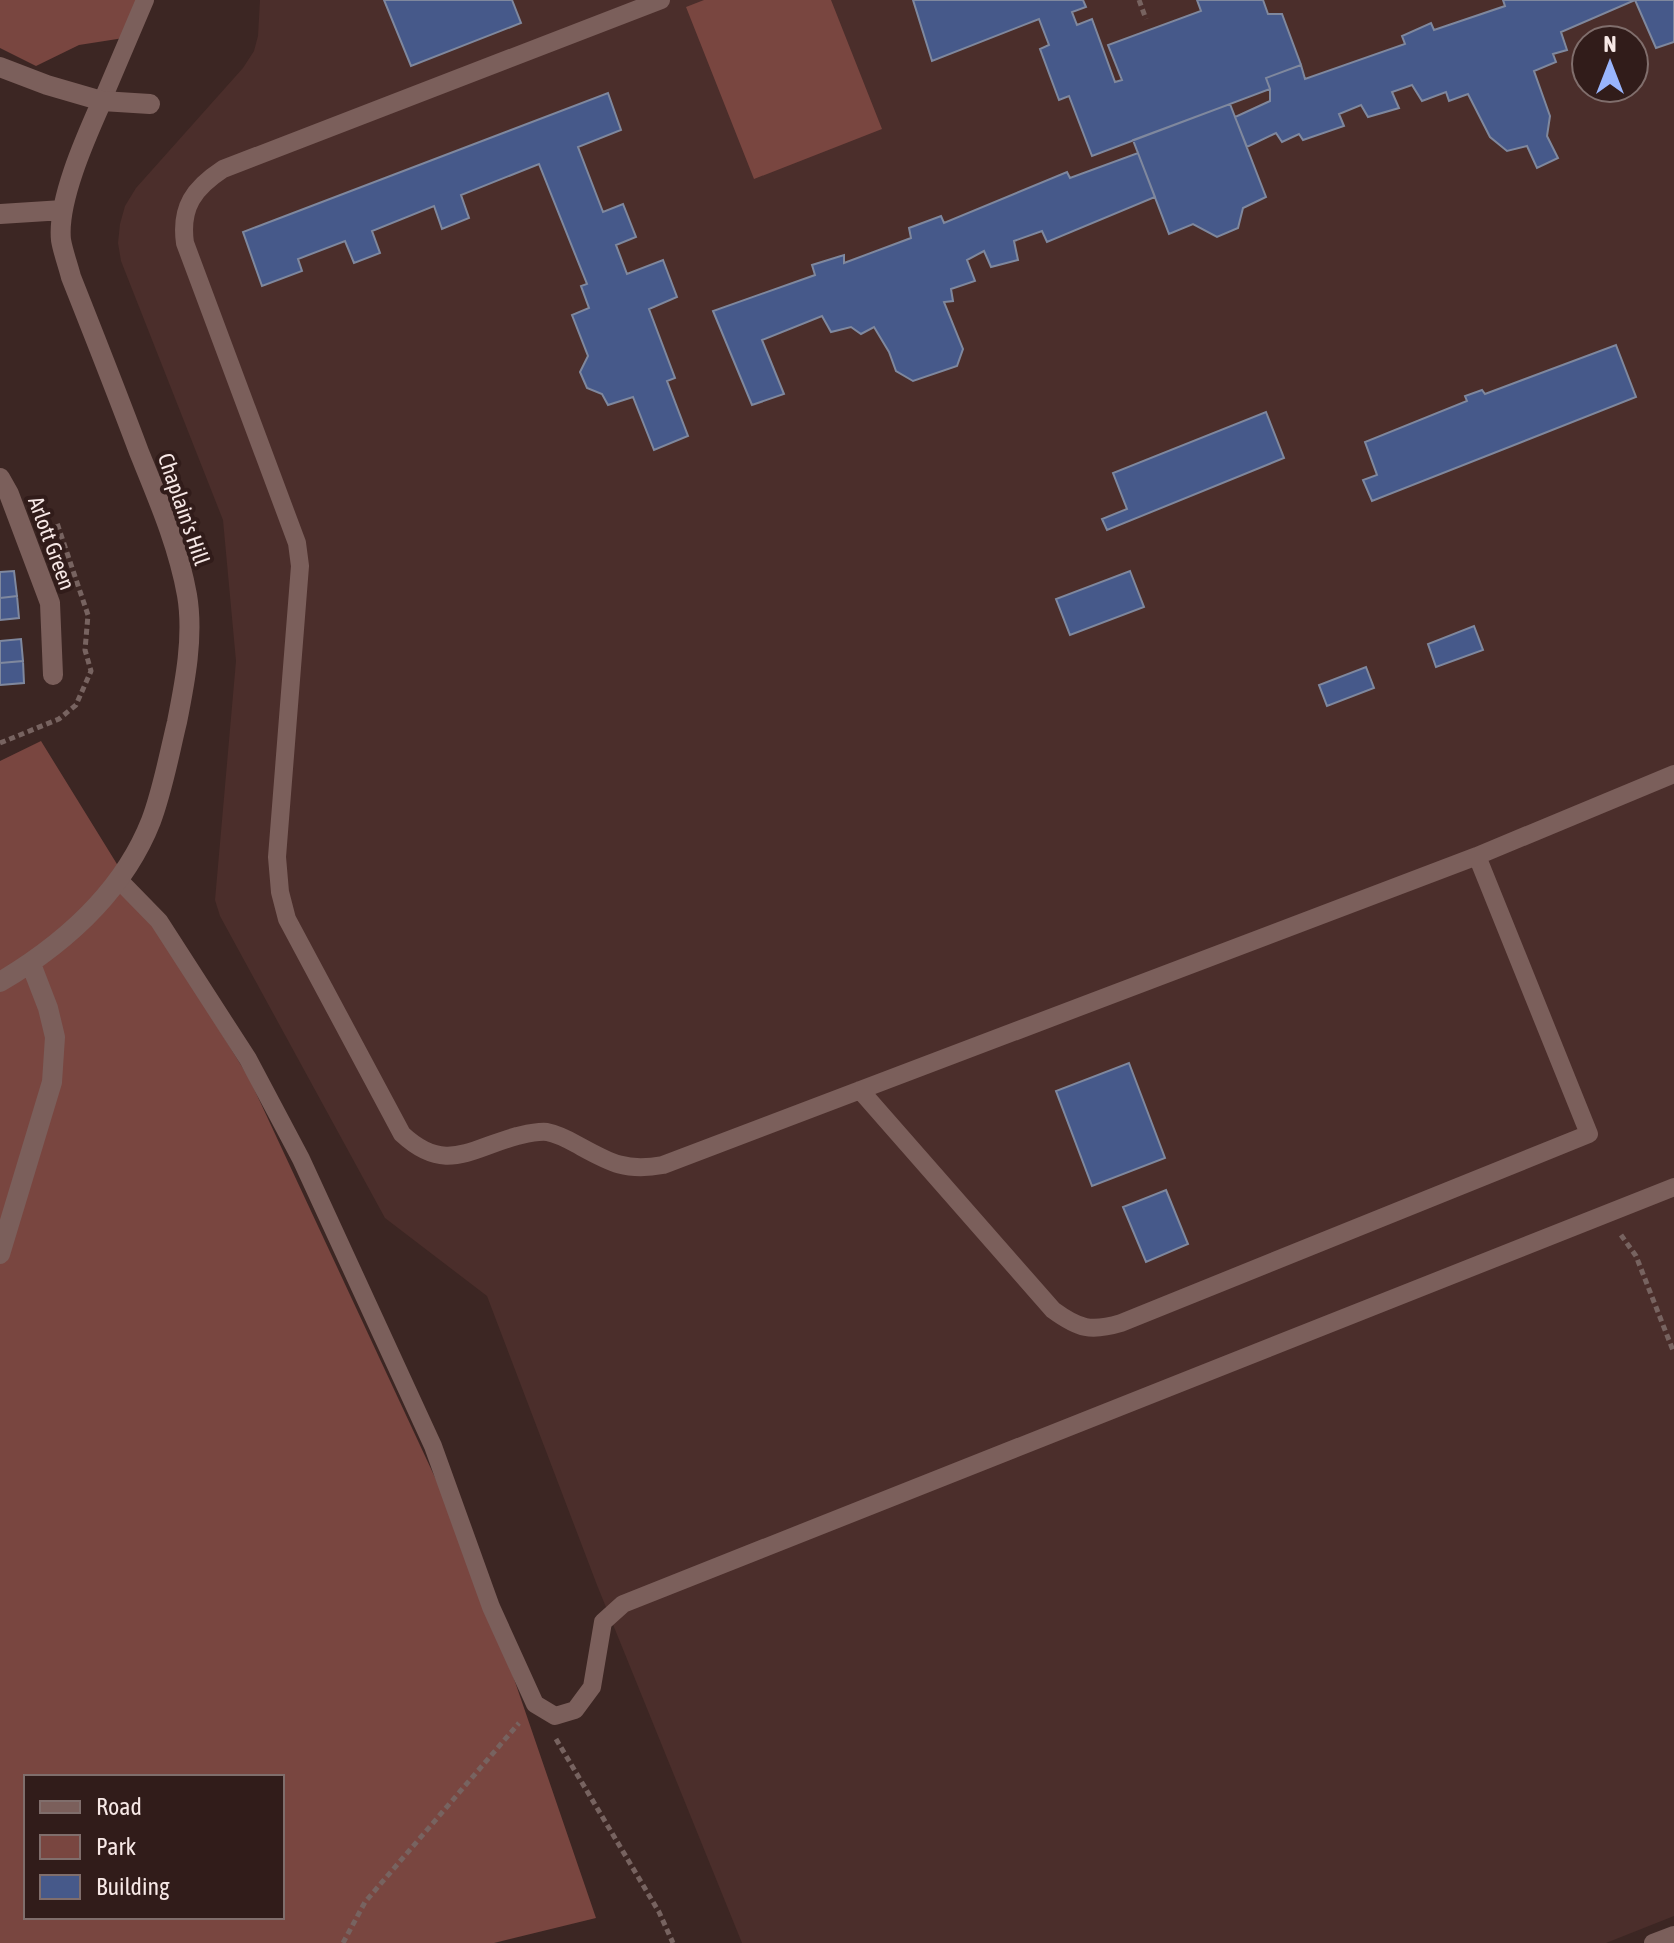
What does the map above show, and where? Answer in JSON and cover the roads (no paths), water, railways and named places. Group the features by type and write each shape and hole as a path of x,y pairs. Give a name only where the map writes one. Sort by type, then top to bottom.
{"street":[{"path":"0,67 102,101 150,104"},
{"name":"Chaplain's Hill","path":"0,982 31,964 87,917 135,854 163,786 183,693 188,637 187,598 173,539 71,277 61,239 63,210 84,142 102,101"},
{"path":"0,214 63,210"},
{"name":"Arlott Green","path":"0,478 9,494 50,603 53,675"},
{"path":"0,1254 52,1082 55,1037 48,1008 31,964"}],"lane":[{"path":"102,101 145,0"},
{"path":"661,0 223,169 204,182 189,202 183,224 185,243 297,543 300,566 277,857 280,892 287,919 402,1134 419,1149 440,1157 460,1155 534,1132 548,1132 612,1164 629,1169 663,1165 1477,856 1674,774"},
{"path":"860,1090 1053,1310 1068,1321 1087,1328 1100,1329 1121,1323 1589,1134 1477,856"},
{"path":"118,879 159,921 248,1059 301,1159 433,1446 491,1607 535,1704 555,1716 575,1710 592,1687 603,1622 623,1604 1674,1187"},
{"path":"1653,1943 1674,1935"}]}
